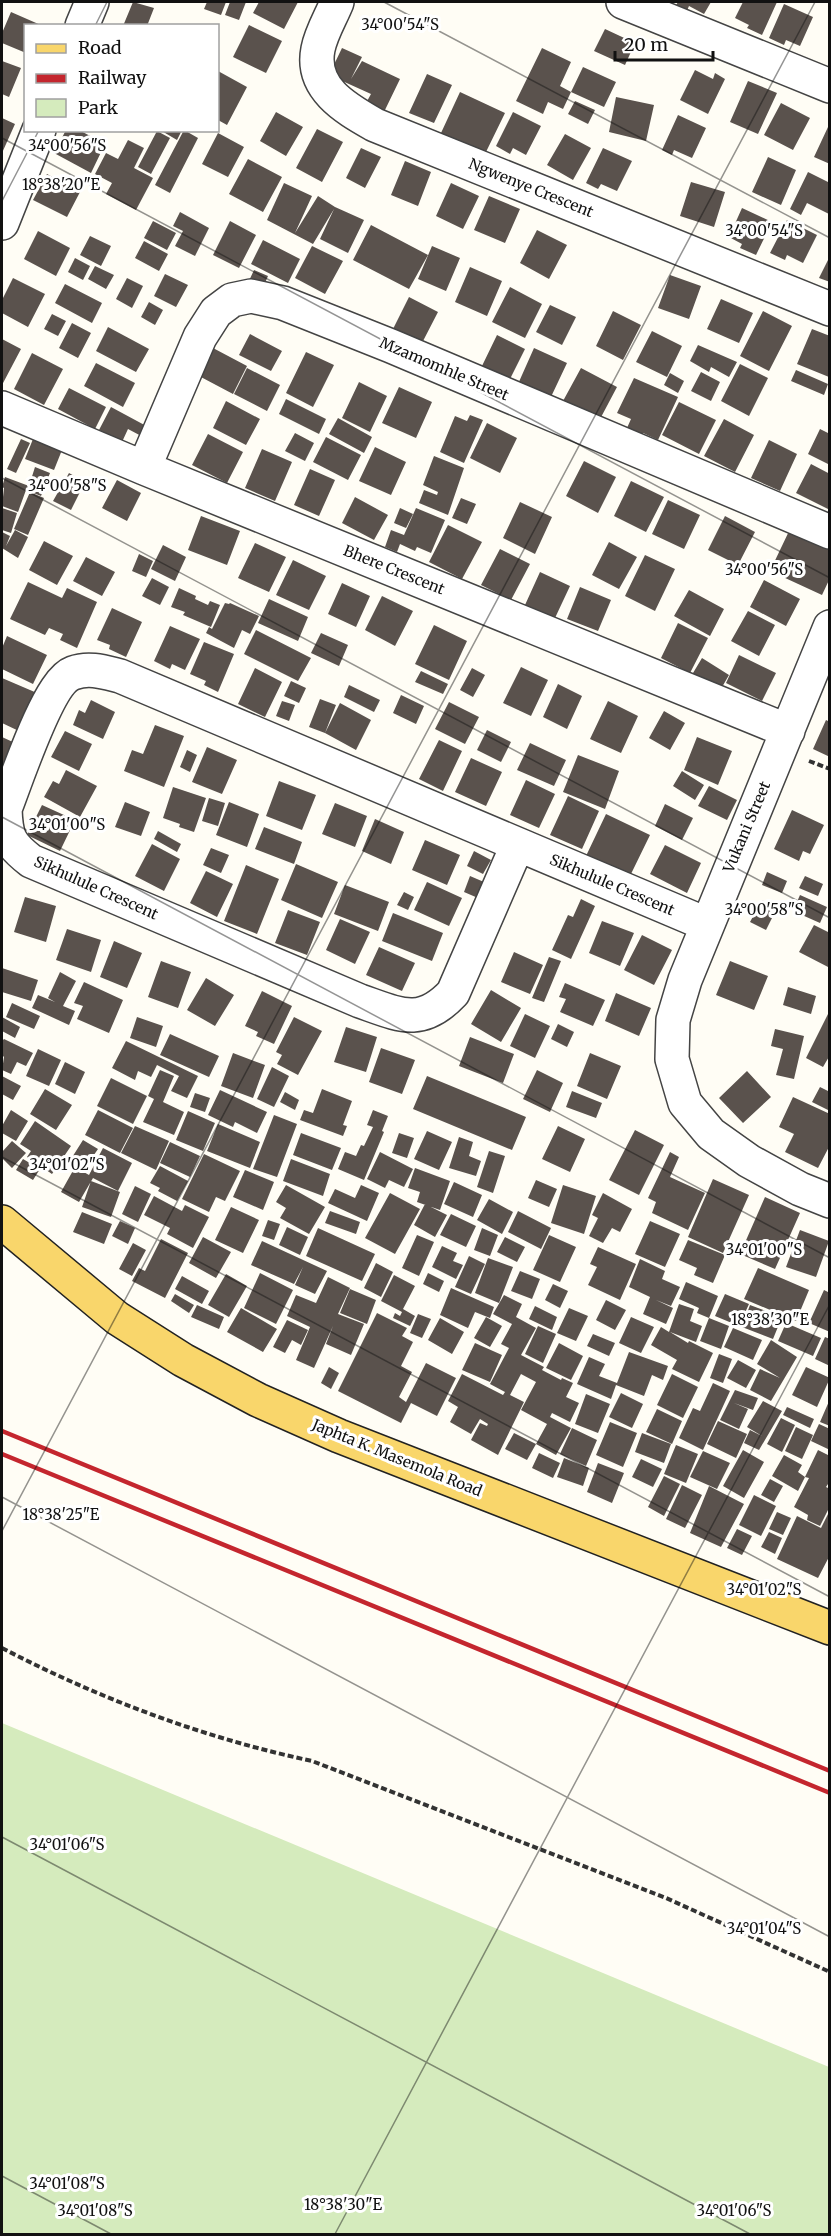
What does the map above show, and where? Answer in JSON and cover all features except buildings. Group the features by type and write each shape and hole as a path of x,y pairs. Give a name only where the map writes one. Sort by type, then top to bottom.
{"main road":[{"name":"Japhta K. Masemola Road","path":"2,1222 117,1318 183,1360 258,1400 339,1436 830,1628"}],"street":[{"path":"83,24 92,2"},
{"name":"Ngwenye Crescent","path":"337,2 318,49 317,70 325,88 344,107 375,125 830,309"},
{"path":"623,2 830,87"},
{"path":"2,223 38,132"},
{"name":"Mzamomhle Street","path":"144,468 200,337 216,312 232,300 251,296 283,303 348,329 830,532"},
{"name":"Bhere Crescent","path":"2,408 788,731"},
{"name":"Vukani Street","path":"830,627 706,924 685,980 673,1020 672,1059 686,1103 711,1134 749,1161 800,1189 830,1201"},
{"name":"Sikhulule Crescent","path":"517,846 453,993 440,1006 423,1015 396,1014 360,1001 31,861 14,847 6,828 5,809 48,700 59,684 72,673 93,670 120,676 517,846 706,924"}],"path":[{"path":"2,1648 36,1666 129,1707 264,1751 312,1761 666,1899 830,1972"}],"green space":[{"path":"2,1723 829,2067 829,2234 2,2234"}],"railway":[{"path":"2,1431 830,1771"},
{"path":"2,1454 830,1793"}]}
